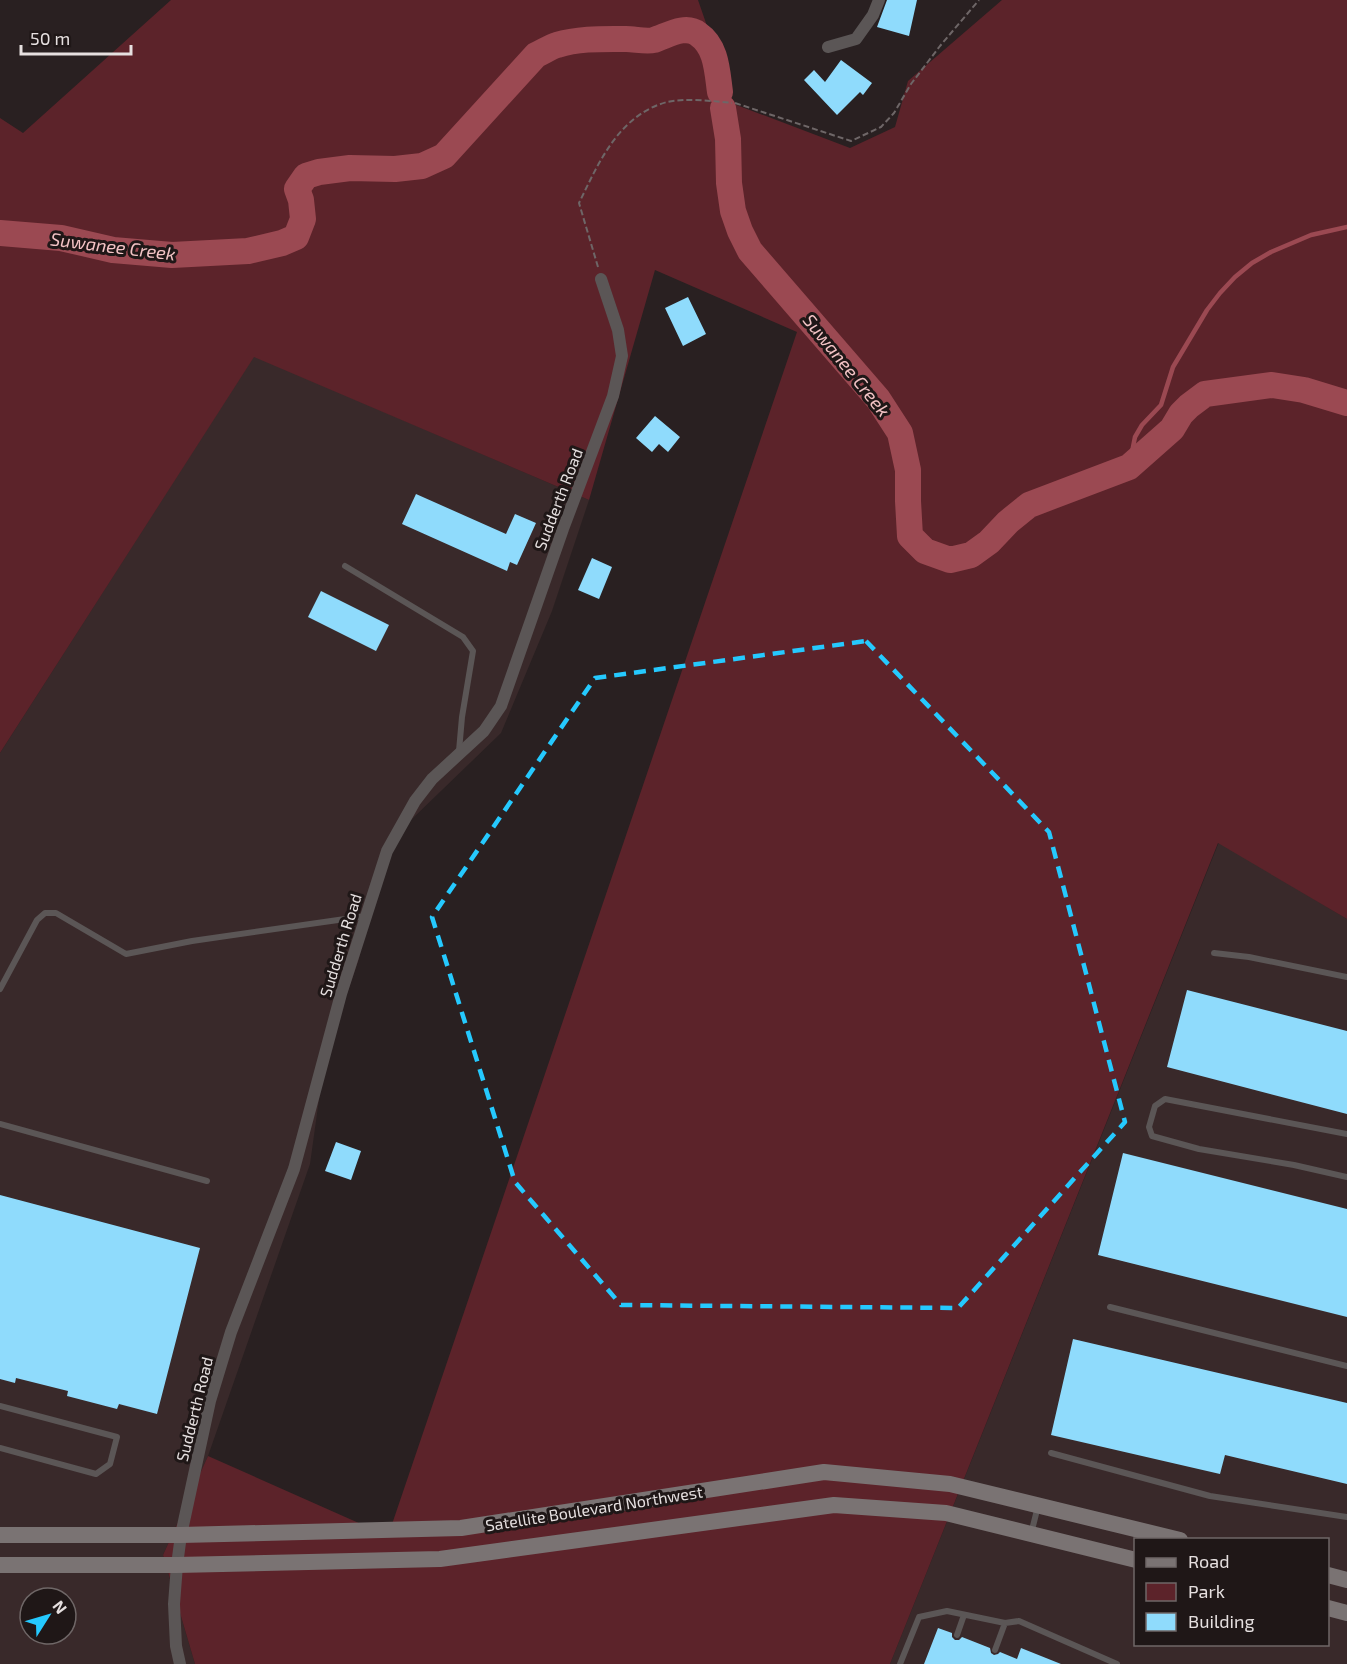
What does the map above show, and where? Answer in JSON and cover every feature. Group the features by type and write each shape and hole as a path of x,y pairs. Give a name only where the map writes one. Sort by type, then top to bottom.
{"main road":[{"name":"Satellite Boulevard Northwest","path":"0,1535 181,1535 461,1528 824,1472 950,1484 1176,1538"},
{"name":"Satellite Boulevard Northwest","path":"0,1564 177,1565 440,1559 834,1505 946,1513 1134,1560"},
{"path":"1329,1575 1347,1580"},
{"path":"1329,1608 1347,1612"}],"street":[{"path":"828,47 856,39 873,15 879,0"},
{"name":"Sudderth Road","path":"180,1664 176,1646 174,1604 177,1565 181,1535 210,1401 231,1332 294,1169 342,994 387,851 415,801 432,779 484,731 501,706 563,529 613,396 622,356 618,330 601,279"}],"lane":[{"path":"345,566 464,637 473,651 463,710 459,755"},
{"path":"0,989 37,920 45,913 56,913 126,954 192,941 366,916"},
{"path":"1214,952 1347,977"},
{"path":"1347,1134 1165,1099 1155,1106 1149,1127 1152,1136 1199,1149 1294,1165 1347,1177"},
{"path":"0,1124 207,1181"},
{"path":"1110,1307 1347,1366"},
{"path":"0,1406 117,1437 110,1464 96,1474 0,1448"},
{"path":"1051,1453 1210,1496 1347,1517"},
{"path":"1031,1534 1038,1505"},
{"path":"900,1664 919,1617 947,1611 1005,1623 1019,1621 1117,1664"},
{"path":"957,1635 964,1615"},
{"path":"995,1650 1005,1623"}],"path":[{"path":"601,279 579,202 600,158 616,136 639,114 669,101 708,100 733,103 851,141 881,126 894,113 911,84 979,0"}],"highlighted area":[{"path":"866,641 1049,832 1125,1122 958,1308 621,1305 515,1182 432,917 595,678"}],"shaded area":[{"path":"254,356 589,500 552,611 501,733 383,847 359,959 325,1056 310,1164 208,1456 163,1555 195,1664 0,1664 0,753"},
{"path":"1219,842 1347,919 1347,1664 890,1664"}],"green space":[{"path":"171,0 698,0 734,104 850,148 895,127 908,81 1002,0 1347,0 1347,919 1218,843 890,1664 195,1664 163,1555 208,1456 388,1536 797,332 655,270 589,500 254,357 0,753 0,118 23,133"}],"building":[{"path":"887,0 917,0 909,36 877,27"},
{"path":"841,60 872,83 863,95 860,92 837,115 804,80 814,70 825,82"},
{"path":"688,297 706,334 683,346 665,308"},
{"path":"655,416 680,437 668,452 659,444 652,452 636,438"},
{"path":"416,494 506,534 515,514 536,523 517,565 510,562 507,571 402,524"},
{"path":"592,558 612,567 599,599 578,590"},
{"path":"321,591 389,625 376,651 308,617"},
{"path":"1187,990 1347,1031 1347,1114 1167,1067"},
{"path":"336,1142 361,1151 351,1180 325,1171"},
{"path":"1123,1153 1347,1209 1347,1317 1098,1255"},
{"path":"0,1195 200,1248 157,1414 119,1404 117,1409 67,1396 68,1391 16,1378 15,1383 0,1379"},
{"path":"1073,1339 1347,1403 1347,1484 1225,1455 1220,1474 1051,1435"},
{"path":"938,1628 952,1633 955,1640 962,1637 990,1648 994,1655 1000,1652 1017,1659 1021,1648 1061,1664 924,1664"}],"waterway":[{"name":"Suwanee Creek","path":"0,233 61,238 113,250 172,255 248,251 282,243 296,237 303,219 297,189 306,176 350,168 395,169 422,166 444,156 536,55 565,43 600,39 651,41 682,30 693,31 704,39 713,53 720,92"},
{"name":"Suwanee Creek","path":"723,108 728,139 729,183 733,211 740,231 750,251 878,399 900,433 908,470 910,536 925,551 950,560 971,555 989,542 1029,505 1129,467 1172,429 1189,406 1205,394 1272,385 1304,390 1347,403"},
{"path":"1129,467 1135,437 1142,425 1161,405 1173,367 1207,310 1220,293 1252,263 1271,252 1311,235 1347,227"}]}
